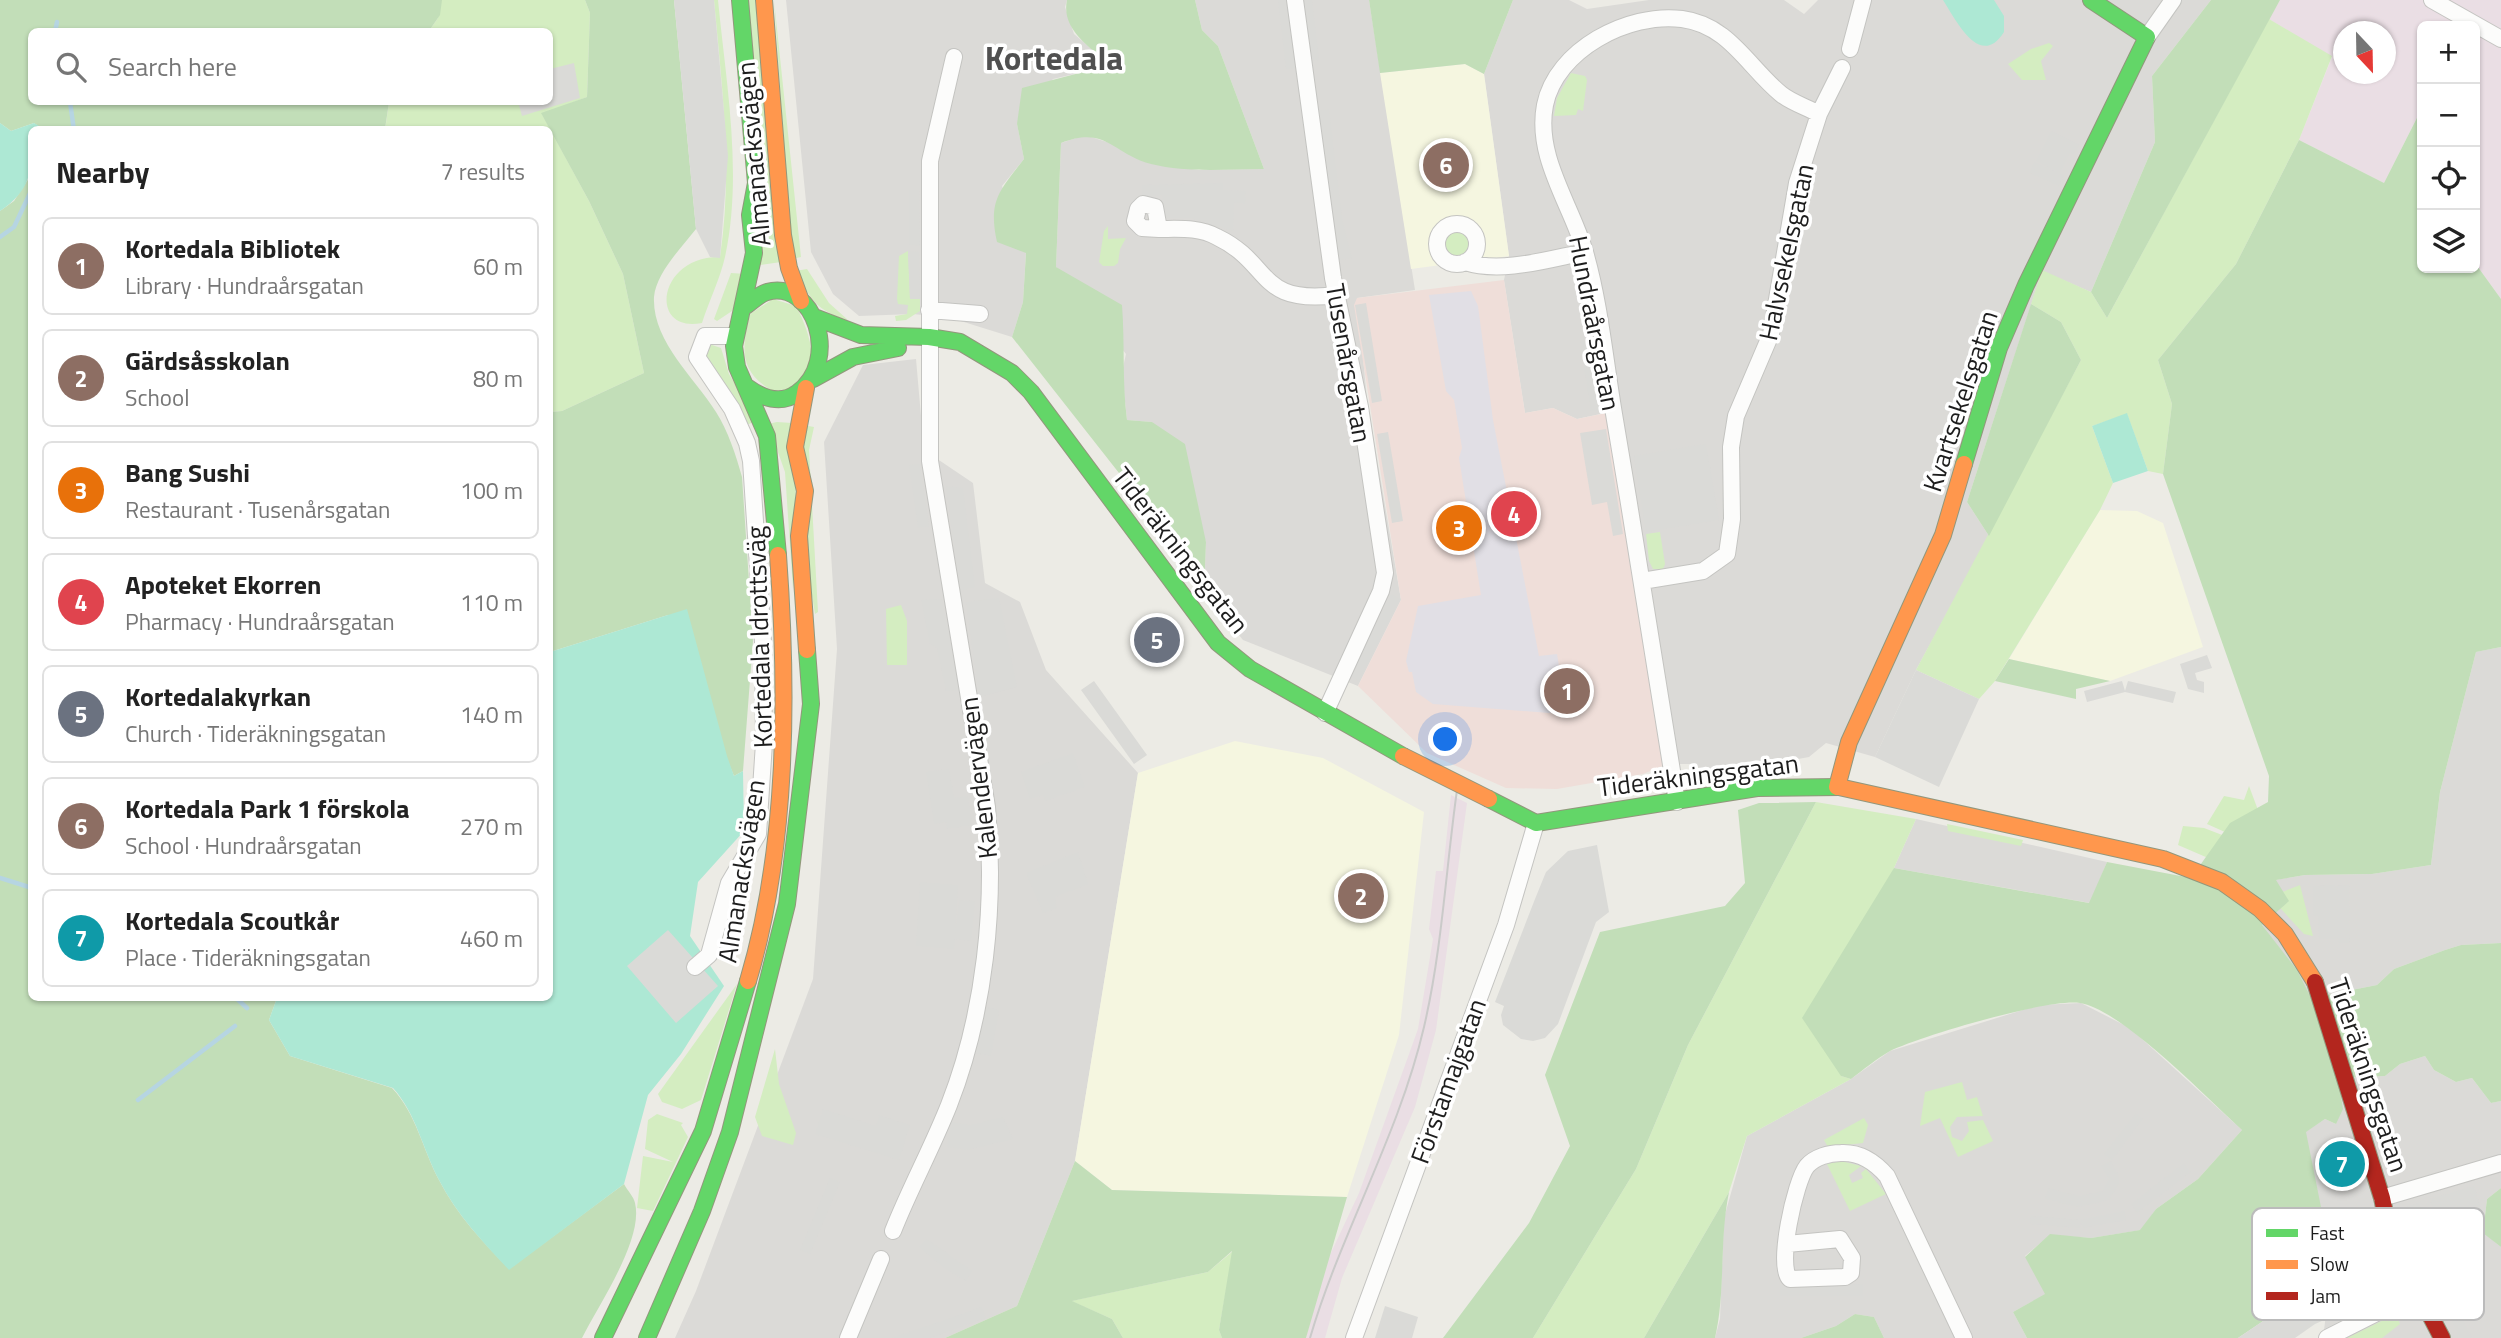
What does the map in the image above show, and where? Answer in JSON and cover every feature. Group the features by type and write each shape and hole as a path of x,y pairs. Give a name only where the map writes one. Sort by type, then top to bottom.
{"street":[{"name":"Almanacksvägen","path":"603,1338 703,1131 756,954 780,809 783,680 776,519 767,436 737,367 734,336 744,307 754,253 750,215 756,170 740,0"},
{"name":"Almanacksvägen","path":"647,1338 702,1211 730,1132 787,904 811,704 799,536 804,491 795,446 821,346 814,317 801,300 789,268 783,235 764,0"},
{"name":"Tusenårsgatan","path":"1295,0 1337,295 1360,407 1385,573 1381,591 1325,713"},
{"path":"1850,49 1863,0"},
{"path":"2091,0 2114,18 2147,37 2173,0"},
{"path":"2432,0 2501,40"},
{"name":"Hundraårsgatan","path":"1677,802 1586,252 1549,159 1544,121 1549,91 1563,65 1594,41 1630,26 1658,19 1681,19 1701,24 1731,41 1782,95 1819,114"},
{"name":"Kvartsekelsgatan","path":"1837,787 1849,742 1943,535 1999,348 2026,285 2147,37"},
{"name":"Kalendervägen","path":"892,1231 949,1104 965,1054 978,1006 989,885 987,807 930,461 930,162 954,57"},
{"name":"Halvsekelsgatan","path":"1642,582 1703,571 1727,554 1731,541 1731,447 1734,426 1743,397 1771,334 1793,200 1819,114 1842,68"},
{"path":"1159,229 1200,230 1214,235 1240,252 1268,282 1288,295 1316,298 1337,295"},
{"path":"1465,262 1476,266 1531,263 1586,252"},
{"path":"744,307 759,294 773,290 786,291 801,300"},
{"path":"929,310 980,314"},
{"name":"Tideräkningsgatan","path":"814,317 861,335 929,343 990,360 1012,373 1031,392 1218,643 1250,669 1325,713 1403,756 1536,822 1783,785 1837,787 2163,859 2209,876 2248,900 2285,934 2315,982 2384,1208"},
{"name":"Kortedala Idrottsväg","path":"695,967 709,955 729,883 758,834 764,743 762,604 751,461 732,409 697,356 705,336 734,336"},
{"name":"Tideräkningsgatan","path":"809,384 836,364 874,349 929,343"},
{"path":"747,387 765,398 779,400 794,397 809,384"},
{"name":"Förstamajgatan","path":"1354,1338 1506,925 1536,822"},
{"path":"1787,1244 1797,1188 1810,1163 1834,1153 1865,1157 1887,1176 1964,1338"},
{"path":"2382,1198 2501,1163"},
{"path":"848,1338 881,1259"},
{"path":"2327,1338 2363,1320"},
{"name":"Tideräkningsgatan","path":"2433,1320 2442,1338"}],"shaded area":[{"path":"674,0 714,0 728,156 720,258 710,257 696,229"},
{"path":"786,0 1067,0 1065,7 1074,34 1107,62 1087,71 1053,79 1017,124 1024,159 1002,186 1026,252 1023,302 1012,337 951,318 913,314 859,316 833,294 811,252"},
{"path":"1195,0 1369,0 1415,290 1357,298 1367,399 1401,600 1358,686 1243,640 1204,592 1206,542 1152,422 1127,420 1122,372 1126,354 1056,267 1061,143 1085,135 1110,143 1149,163 1199,170 1264,169 1218,46 1202,30"},
{"path":"1278,0 1288,0 1296,68 1286,69"},
{"path":"1302,0 1312,0 1319,60 1311,61"},
{"path":"1513,0 1569,0 1587,9 1649,0 1784,0 1804,14 1818,0 2211,0 2152,76 2155,142 2091,292 2042,271 1967,502 1989,536 1916,670 1875,757 1826,743 1809,757 1711,775 1692,764 1667,764 1605,413 1577,419 1553,408 1525,413 1504,280 1509,256 1484,74"},
{"path":"2280,0 2501,0 2501,299 2480,270 2480,21 2417,21 2417,118 2384,183 2299,140 2332,57 2269,19"},
{"path":"574,63 580,98 522,116 519,105 553,105 553,68"},
{"path":"1465,64 1484,74 1509,256 1411,269 1380,73"},
{"path":"1329,109 1342,218 1352,258 1340,260 1330,219 1318,111"},
{"path":"2051,131 2079,145 2074,154 2070,153 2060,173 2064,175 2059,186 2030,173 2034,162 2057,172 2036,161"},
{"path":"1223,183 1223,190 1246,191 1245,204 1234,202 1233,231 1191,218 1162,218 1162,195 1142,197 1142,185"},
{"path":"909,190 919,190 920,246 909,244"},
{"path":"908,251 919,252 920,299 910,299"},
{"path":"1504,280 1525,413 1553,408 1577,419 1606,413 1667,764 1643,774 1557,789 1506,788 1427,753 1358,686 1401,600 1354,305 1357,298"},
{"path":"1471,291 1478,306 1493,420 1539,656 1557,654 1566,709 1549,713 1433,704 1416,692 1412,672 1409,672 1406,661 1418,606 1481,595 1459,458 1462,448 1454,400 1446,391 1429,295"},
{"path":"1366,303 1382,401 1372,403 1355,305"},
{"path":"1590,340 1602,410 1591,411 1580,342"},
{"path":"916,359 924,450 973,483 985,583 1020,602 1046,670 1138,773 1075,1161 1017,1306 945,1338 675,1338 696,1291 813,979 837,649 824,442 863,365"},
{"path":"1606,429 1623,534 1613,536 1607,502 1592,505 1580,433"},
{"path":"1388,432 1403,521 1392,523 1377,434"},
{"path":"1706,444 1719,520 1646,532 1634,456"},
{"path":"920,464 929,526 918,528 909,465"},
{"path":"946,486 963,488 975,587 960,591"},
{"path":"2100,510 2137,511 2163,523 2203,647 2110,681 2009,659"},
{"path":"1391,594 1400,599 1359,681 1350,676"},
{"path":"999,598 1017,687 979,697 966,602"},
{"path":"942,599 960,690 946,691 937,648 930,644 921,600"},
{"path":"2501,647 2501,943 2461,945 2394,969 2377,985 2311,998 2262,925 2275,880 2305,875 2372,874 2431,865 2440,792 2476,652"},
{"path":"2207,655 2212,668 2195,673 2197,680 2204,682 2204,693 2188,689 2180,664"},
{"path":"1916,670 1979,699 1939,787 1875,757"},
{"path":"1094,681 1147,755 1134,764 1081,690"},
{"path":"2122,681 2125,691 2128,681 2176,692 2173,703 2125,692 2087,702 2084,691"},
{"path":"1235,741 1323,758 1424,812 1399,1035 1347,1197 1112,1190 1075,1161 1138,773"},
{"path":"1073,753 1085,787 1045,801 1043,795 1030,799 1021,772"},
{"path":"949,769 954,798 968,796 972,825 947,829 946,822 934,824 926,772"},
{"path":"1451,795 1467,803 1436,1030 1415,1107 1342,1278 1325,1338 1306,1338 1322,1272 1359,1193 1418,1029 1433,939 1429,929 1436,871 1443,871"},
{"path":"1916,819 2107,862 2090,903 1894,868"},
{"path":"1597,845 1609,912 1596,922 1558,1024 1545,1038 1533,1041 1521,1039 1503,1025 1501,1015 1504,1006 1495,1002 1535,899 1546,872 1568,851"},
{"path":"1078,852 1088,884 1055,897 1057,908 1043,913 1026,873"},
{"path":"920,882 958,885 955,936 959,900 975,901 971,941 955,939 954,949 916,946"},
{"path":"2349,885 2350,943 2339,943 2338,939 2319,939 2318,916 2313,915 2313,886"},
{"path":"668,930 718,986 676,1023 627,966"},
{"path":"2081,1003 2130,1028 2242,1130 2198,1179 2156,1209 2141,1230 2091,1238 2050,1235 2025,1256 2046,1294 2013,1312 2027,1338 1884,1338 1874,1317 1855,1314 1836,1326 1801,1338 1715,1338 1720,1319 1724,1218 1747,1136 1851,1079 1890,1051 2039,1005"},
{"path":"978,1006 999,1010 991,1056 970,1052"},
{"path":"2425,1056 2434,1070 2456,1082 2472,1078 2491,1103 2501,1101 2501,1188 2487,1199 2484,1224 2484,1208 2319,1208 2305,1132 2325,1119 2336,1124 2337,1078 2385,1076 2400,1064"},
{"path":"823,1109 876,1126 879,1115 910,1125 899,1160 815,1134"},
{"path":"2136,1113 2143,1119 2112,1160 2104,1154"},
{"path":"1003,1117 1013,1139 968,1150 947,1147 952,1122 970,1125"},
{"path":"2111,1161 2119,1176 2119,1184 2109,1200 2078,1207 2045,1199 2048,1188 2079,1196 2103,1191 2109,1179 2101,1166"},
{"path":"2184,1163 2191,1172 2137,1213 2131,1204"},
{"path":"830,1178 840,1182 810,1254 800,1250"},
{"path":"2474,1186 2481,1208 2433,1208 2430,1199"},
{"path":"2419,1203 2421,1208 2407,1208"},
{"path":"2125,1211 2126,1220 2083,1228 2081,1223 2080,1228 2030,1224 2031,1216 2080,1220"},
{"path":"2484,1233 2501,1247 2501,1338 2323,1338 2325,1320 2484,1320"},
{"path":"927,1239 972,1271 966,1281 944,1268 919,1247"},
{"path":"1863,1284 1863,1296 1780,1296 1780,1285"},
{"path":"1385,1306 1418,1317 1412,1338 1375,1338"},
{"path":"982,1307 986,1318 929,1338 892,1338"},
{"path":"2265,1320 2324,1320 2295,1338 2238,1338"},
{"path":"2451,1320 2463,1320 2472,1338 2460,1338"}],"green space":[{"path":"0,0 442,0 440,15 431,28 28,28 28,105 389,105 385,126 38,126 34,123 11,131 0,123"},
{"path":"440,0 585,0 590,13 587,97 542,114 548,126 386,126 389,105 553,105 553,28 431,28 438,18"},
{"path":"585,0 674,0 696,229 659,279 654,297 655,313 660,329 676,358 720,419 742,477 753,641 743,771 734,776 668,615 553,651 553,412 562,411 644,373 623,274 589,201 553,135 553,126 548,126 541,113 587,97 590,13"},
{"path":"714,0 718,0 728,96 733,194 725,257 702,323 685,323 673,317 667,307 667,294 672,280 683,268 699,260 720,257 724,225 725,129"},
{"path":"749,0 755,0 781,262 760,265"},
{"path":"774,0 801,257 792,259"},
{"path":"1067,0 1195,0 1202,30 1218,46 1264,169 1179,169 1151,164 1099,139 1076,138 1061,143 1056,267 1122,305 1127,420 1152,422 1185,444 1206,542 1204,592 1130,487 1012,337 1023,302 1026,253 997,242 994,216 1002,189 1024,159 1017,124 1022,88 1087,71 1106,62 1084,43 1072,28 1066,10"},
{"path":"1369,0 1513,0 1484,74 1465,64 1380,73"},
{"path":"1943,0 1994,0 2004,16 2004,32 1995,42 1986,46 1978,44 1969,38"},
{"path":"2211,0 2280,0 2107,318 2091,292 2155,142 2152,76"},
{"path":"2269,19 2332,56 2299,140 2236,264 2158,360 2172,404 2163,474 2148,471 2127,414 2092,426 2113,483 2100,510 1995,681 1979,699 1916,670 2081,360 2061,322 2031,304 2042,270 2091,292 2107,318"},
{"path":"2049,43 2053,46 2041,61 2046,80 2022,80 2008,64 2031,49"},
{"path":"1571,73 1585,76 1587,80 1583,111 1578,109 1576,115 1554,116 1557,98"},
{"path":"2417,118 2417,273 2480,273 2480,270 2501,299 2501,647 2476,652 2440,792 2431,865 2372,874 2305,875 2276,880 2289,901 2262,925 2297,970 2311,998 2377,985 2394,969 2461,945 2501,943 2501,1101 2491,1103 2472,1078 2456,1082 2434,1070 2425,1056 2400,1064 2385,1076 2338,1078 2343,1109 2336,1124 2325,1119 2306,1132 2321,1208 2252,1208 2252,1320 2265,1320 2238,1338 2027,1338 2013,1312 2045,1294 2025,1257 2050,1234 2091,1238 2140,1230 2156,1209 2198,1179 2242,1130 2141,1038 2118,1021 2080,1003 2041,1006 1928,1036 1890,1051 1851,1079 1841,1076 1802,1018 1894,868 2089,903 2107,862 2191,878 2230,823 2268,802 2269,776 2163,474 2172,404 2158,360 2236,264 2299,140 2384,183"},
{"path":"0,123 11,131 34,123 39,126 28,126 28,178 19,194 0,211"},
{"path":"553,134 589,201 623,274 644,373 562,411 553,412"},
{"path":"28,180 28,1001 276,1001 269,1020 290,1056 392,1088 407,1109 446,1193 480,1238 509,1269 624,1184 635,1203 633,1235 618,1272 582,1338 0,1338 0,211 14,201"},
{"path":"1108,226 1108,239 1126,238 1120,249 1118,263 1114,266 1103,266 1099,262 1104,231"},
{"path":"1458,231 1468,235 1472,245 1468,255 1458,259 1448,255 1444,245 1448,235"},
{"path":"908,251 910,299 920,299 920,311 906,320 896,321 895,316 907,314 908,305 898,304 897,299 899,256"},
{"path":"807,269 829,303 848,320 821,308 810,296 795,271"},
{"path":"731,273 746,274 732,311 717,321 714,319"},
{"path":"773,299 796,306 811,349 809,371 803,380 788,389 771,390 760,382 745,357 745,337 750,314"},
{"path":"2031,304 2061,322 2081,360 1989,536 1967,502"},
{"path":"708,346 721,348 729,374 757,421 746,425 733,396 705,358"},
{"path":"2127,413 2148,471 2113,483 2092,426"},
{"path":"792,423 796,477 793,589 785,472 768,424"},
{"path":"803,425 814,427 809,450 818,612 815,614 804,546"},
{"path":"1660,532 1665,564 1663,569 1653,569 1649,561 1646,534"},
{"path":"901,605 907,621 907,665 887,665 886,609"},
{"path":"687,609 734,776 743,771 744,831 698,882 690,936 724,986 681,1054 648,1095 624,1184 509,1270 471,1227 446,1193 408,1109 393,1088 290,1056 269,1020 276,1001 553,1001 553,651"},
{"path":"2009,659 2110,681 2076,689 2076,699 1995,681"},
{"path":"2249,786 2258,810 2254,845 2207,824 2224,796 2244,800"},
{"path":"1816,802 1916,819 1894,868 1841,1076 1851,1079 1747,1136 1729,1192 1644,1338 1533,1338 1636,1169 1688,1045"},
{"path":"1816,802 1688,1045 1636,1169 1533,1338 1443,1338 1529,1223 1570,1146 1545,1075 1600,932 1725,906 1745,883 1738,810 1759,803"},
{"path":"1947,824 2023,840 2021,846 1948,831"},
{"path":"2183,826 2204,828 2230,838 2215,861 2178,845"},
{"path":"2300,885 2313,936 2304,934 2270,897"},
{"path":"737,984 701,1100 682,1109 662,1102 658,1094"},
{"path":"775,1049 779,1084 796,1133 793,1145 762,1136 755,1117"},
{"path":"1962,1082 1967,1100 1977,1097 1983,1116 1957,1117 1950,1127 1952,1137 1962,1141 1969,1131 1967,1122 1983,1120 1993,1141 1958,1157 1940,1118 1920,1126 1925,1092"},
{"path":"657,1114 683,1123 681,1125 688,1137 653,1211 637,1208 643,1156 673,1162 645,1149 648,1120"},
{"path":"1864,1118 1868,1125 1863,1143 1828,1147 1824,1140"},
{"path":"1075,1161 1112,1190 1347,1197 1306,1338 1222,1338 1219,1330 1232,1251 1208,1272 1072,1301 1112,1319 1123,1338 945,1338 1017,1306"},
{"path":"1841,1161 1861,1166 1849,1175 1852,1183 1863,1178 1861,1173 1866,1169 1886,1194 1850,1211 1827,1164"},
{"path":"2501,1188 2501,1247 2484,1234 2487,1199"},
{"path":"1729,1192 1715,1338 1644,1338"},
{"path":"1233,1251 1219,1330 1222,1338 1123,1338 1112,1319 1071,1301 1208,1272"},
{"path":"1855,1314 1874,1317 1884,1338 1801,1338 1836,1326"},
{"path":"2384,1320 2398,1320 2400,1324 2382,1338 2347,1338"}],"waterway":[{"path":"56,28 57,22"},
{"path":"70,105 73,126"},
{"path":"0,237 14,227 28,197"},
{"path":"0,878 28,887"},
{"path":"239,1001 247,1008"},
{"path":"138,1100 235,1026"}],"tram line":[{"path":"1310,1338 1337,1260 1400,1106 1424,1027 1439,939 1457,790"}],"traffic: fast":[{"path":"740,0 756,183 750,215 754,253 734,346 737,367 767,436 778,555"},
{"path":"1964,464 1999,348 2026,285 2147,37 2091,0"},
{"path":"744,307 767,292 784,291 798,298 809,310 817,326 820,344 818,362 811,379 791,397 772,399 747,387"},
{"path":"814,317 861,335 929,337 960,342 1012,373 1031,392 1218,643 1250,669 1403,756"},
{"path":"813,379 853,357 898,348"},
{"path":"647,1338 702,1211 730,1132 787,904 811,704 807,650"},
{"path":"1489,799 1536,823 1757,788 1839,787"},
{"path":"603,1338 703,1131 748,981"}],"traffic: slow":[{"path":"764,0 783,235 789,268 801,301"},
{"path":"806,388 795,447 805,491 799,536 807,650"},
{"path":"1837,787 1849,742 1943,535 1964,464"},
{"path":"748,981 771,877 782,770 783,661 778,555"},
{"path":"1403,756 1489,799"},
{"path":"1839,787 2163,859 2222,882 2260,909 2285,934 2315,982"}],"traffic: jam":[{"path":"2315,982 2384,1208"},
{"path":"2433,1320 2442,1338"}],"place":[{"name":"Kortedala Park 1 förskola","path":"1446,165"},
{"name":"Apoteket Ekorren","path":"1514,514"},
{"name":"Bang Sushi","path":"1459,528"},
{"name":"Kortedalakyrkan","path":"1157,640"},
{"name":"Kortedala Bibliotek","path":"1567,691"},
{"name":"Gärdsåsskolan","path":"1361,896"},
{"name":"Kortedala Scoutkår","path":"2342,1164"}],"district":[{"name":"Kortedala","path":"1054,58"}]}
